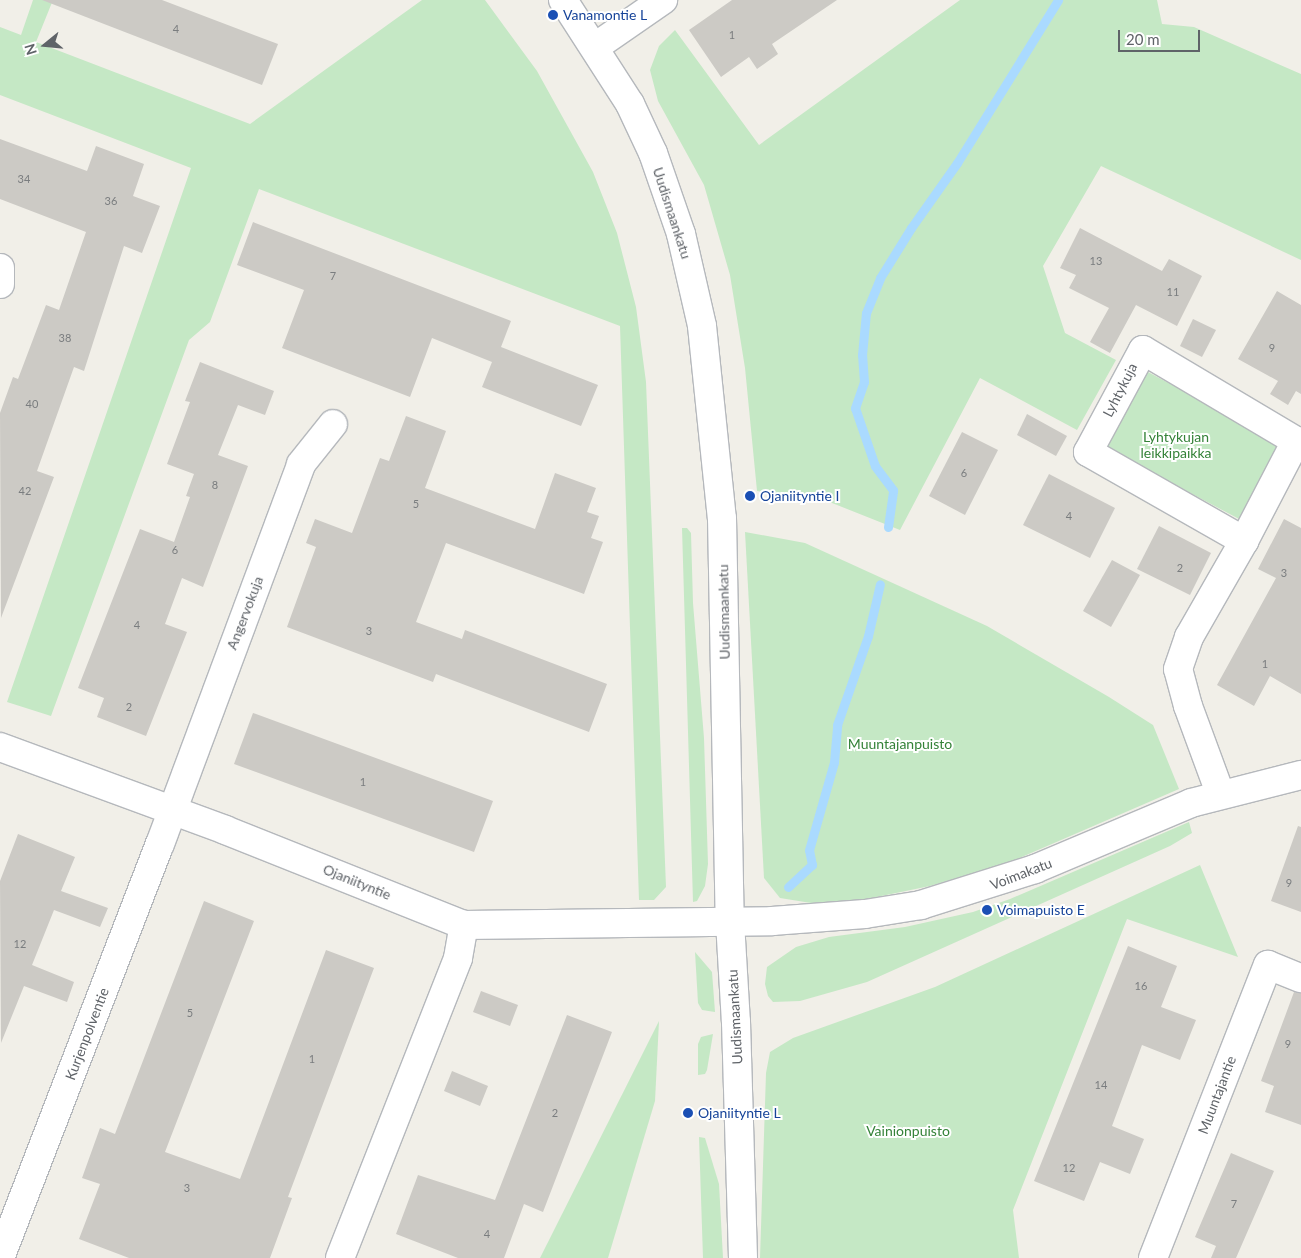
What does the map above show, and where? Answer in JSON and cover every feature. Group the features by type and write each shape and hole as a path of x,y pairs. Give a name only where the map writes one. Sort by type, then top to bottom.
{"street":[{"name":"Uudismaankatu","path":"562,0 595,47 630,104 653,153 681,234 702,326 722,518 730,922 736,1022 743,1258"},
{"path":"595,47 663,0"},
{"path":"0,268 0,284"},
{"name":"Lyhtykuja","path":"1220,793 1184,697 1178,669 1189,637 1244,541 1296,444 1295,438 1143,350 1088,452 1244,541"},
{"name":"Angervokuja","path":"172,810 301,464 333,424"},
{"name":"Ojaniityntie","path":"0,747 172,810 464,925 730,922"},
{"name":"Voimakatu","path":"730,922 865,914 955,897 1034,869 1220,793 1301,774"},
{"name":"Kurjenpolventie","path":"0,1258 172,810"},
{"path":"340,1258 458,958 464,925"},
{"name":"Muuntajantie","path":"1153,1258 1268,965 1301,978"}],"green space":[{"path":"33,0 53,0 36,42 250,124 422,0 485,0 537,71 593,172 617,233 636,307 646,382 666,887 654,900 639,900 620,326 259,189 210,322 189,340 51,716 7,702 191,168 0,95 0,27 21,35"},
{"path":"960,0 1157,0 1162,24 1194,27 1301,74 1301,260 1101,166 1043,266 1065,333 1116,360 1077,430 980,378 900,530 827,501 757,491 745,368 730,275 704,185 658,101 650,70 659,46 675,30 759,145"},
{"name":"Lyhtykujan leikkipaikka","path":"1146,371 1281,443 1241,520 1106,448 1105,437"},
{"path":"682,528 687,528 691,533 693,603 704,738 708,864 705,886 697,901 693,902"},
{"name":"Muuntajanpuisto","path":"745,532 805,543 987,626 1109,697 1153,725 1179,789 1008,863 930,886 862,900 811,903 780,898 764,878"},
{"path":"1189,822 1192,833 1170,846 867,982 800,1001 773,1002 768,996 765,984 767,967 796,947 829,937 905,927 973,912 1010,899"},
{"name":"Vainionpuisto","path":"1200,865 1238,957 1127,919 1013,1210 1019,1258 760,1258 766,1073 770,1052 793,1038 935,987"},
{"path":"695,952 712,972 715,1012 702,1010 698,1003"},
{"path":"659,1021 655,1101 608,1258 540,1258"},
{"path":"713,1034 707,1070 705,1074 698,1075 698,1044 701,1037"},
{"path":"699,1137 705,1138 719,1184 723,1258 703,1258"}],"building":[{"path":"42,0 162,0 278,44 262,85"},
{"path":"732,0 837,0 772,44 778,54 757,69 749,57 721,77 689,30"},
{"path":"0,139 87,171 96,146 144,164 133,196 160,206 142,253 124,246 84,371 74,367 37,471 54,477 1,618 0,413 13,377 18,379 46,305 59,310 86,232 0,199"},
{"path":"253,222 511,321 501,347 598,385 581,426 482,387 492,362 432,338 410,397 282,348 304,290 237,265"},
{"path":"1080,228 1162,271 1169,259 1202,276 1177,326 1136,305 1110,353 1090,342 1109,308 1069,288 1076,275 1060,268"},
{"path":"1277,291 1301,305 1301,394 1296,391 1288,405 1270,394 1278,381 1238,359"},
{"path":"1193,319 1216,330 1202,357 1180,346"},
{"path":"200,362 274,391 265,415 238,405 218,455 248,466 203,587 182,578 165,624 187,632 146,736 97,717 104,698 78,688 140,529 174,542 190,497 186,496 194,474 167,464 190,402 185,401"},
{"path":"1027,414 1067,436 1056,456 1017,435"},
{"path":"406,416 446,431 425,488 535,529 555,473 596,488 587,512 599,516 591,538 603,542 584,594 446,543 416,622 462,639 465,630 607,684 589,732 436,674 433,682 287,627 316,547 306,543 315,519 352,533 380,458 389,461"},
{"path":"962,432 998,450 965,515 929,496"},
{"path":"1049,474 1115,508 1090,558 1023,525"},
{"path":"1284,519 1301,528 1301,694 1270,676 1254,706 1217,685 1276,578 1258,569"},
{"path":"1159,526 1211,553 1190,595 1137,569"},
{"path":"1112,560 1140,575 1111,627 1083,611"},
{"path":"253,713 493,801 474,852 234,764"},
{"path":"1298,826 1301,827 1301,912 1271,901"},
{"path":"18,834 75,857 61,891 108,908 100,927 54,910 32,965 74,982 67,1002 24,986 1,1043 0,881"},
{"path":"204,901 254,921 165,1152 240,1179 326,950 374,968 288,1197 292,1198 270,1258 129,1258 79,1239 100,1184 82,1178 100,1128 115,1134"},
{"path":"1128,946 1177,966 1161,1007 1196,1020 1180,1060 1142,1045 1112,1126 1144,1139 1130,1174 1100,1162 1084,1201 1034,1181"},
{"path":"481,991 518,1005 510,1026 473,1012"},
{"path":"1294,992 1301,993 1301,1125 1265,1112 1274,1086 1261,1081"},
{"path":"567,1015 612,1032 543,1212 524,1204 504,1258 458,1258 396,1234 418,1175 495,1200"},
{"path":"452,1071 488,1086 480,1106 444,1091"},
{"path":"1231,1153 1274,1171 1236,1258 1211,1258 1216,1246 1195,1237"}],"waterway":[{"path":"888,527 893,490 875,466 855,408 864,382 862,355 866,313 880,278 911,228 957,163 1058,0"},
{"path":"788,887 812,865 809,850 834,762 837,725 868,636 880,584"}],"place":[{"name":"Vanamontie L","path":"553,15"},
{"name":"Ojaniityntie I","path":"750,496"},
{"name":"Voimapuisto E","path":"987,910"},
{"name":"Ojaniityntie L","path":"688,1113"}]}
